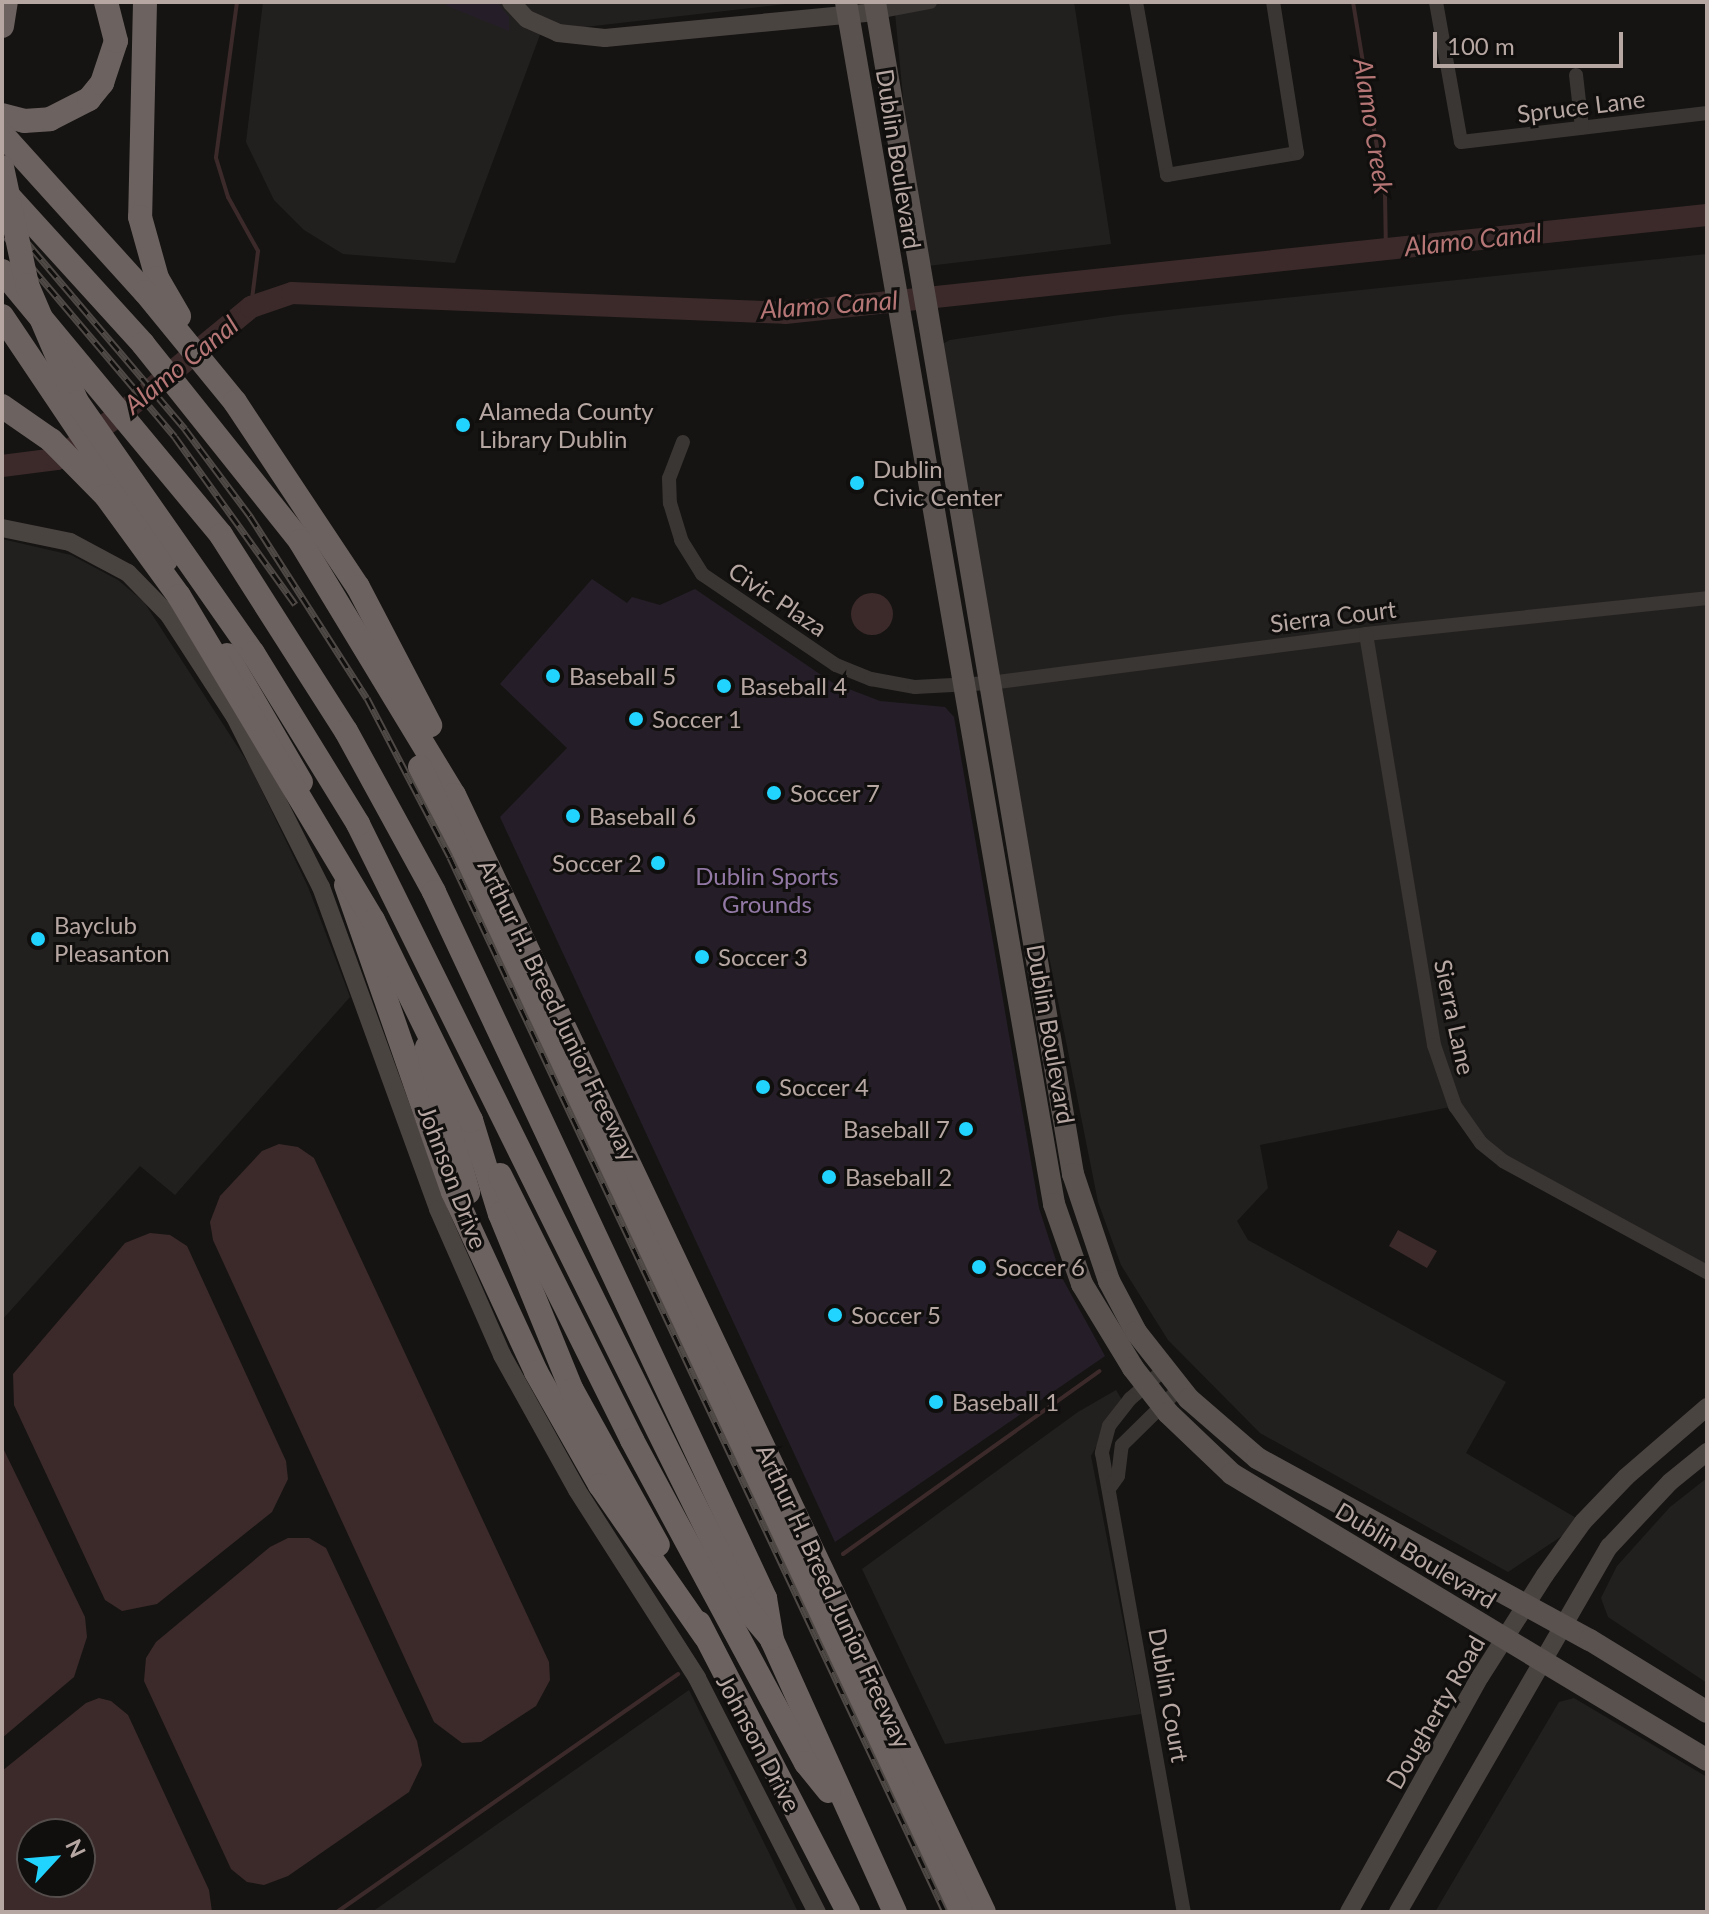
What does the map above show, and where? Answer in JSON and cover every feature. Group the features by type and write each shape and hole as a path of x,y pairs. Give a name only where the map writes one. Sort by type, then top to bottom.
{"highway":[{"path":"2,26 6,2"},
{"path":"2,115 24,121 50,119 89,99 102,83 116,41 106,2"},
{"path":"145,2 140,217 147,251 167,308"},
{"path":"2,134 167,308 235,402 358,587 431,728 454,795"},
{"path":"2,167 31,296 77,402 253,653 358,824 365,855 435,1073 482,1251"},
{"name":"Arthur H. Breed Junior Freeway","path":"2,189 143,344 248,472 347,612 454,795 984,1912"},
{"path":"2,271 157,451 221,535 346,731 434,892 765,1598 772,1640 895,1912"},
{"path":"2,316 119,488 272,724 297,772 344,881 453,1192 568,1432 705,1636"},
{"path":"2,406 51,440 106,496 179,596 373,920 471,1120 508,1210 572,1390 705,1636 848,1912"},
{"path":"248,472 263,511 419,763 961,1912"},
{"path":"365,855 746,1608 772,1640"},
{"path":"508,1210 806,1763 849,1815"}],"main road":[{"name":"Dublin Boulevard","path":"875,7 1068,1142 1089,1232 1109,1281 1136,1332 1180,1388 1215,1425 1272,1468 1562,1624 1707,1712"},
{"name":"Dublin Boulevard","path":"847,8 1054,1204 1071,1257 1099,1317 1161,1404 1232,1474 1707,1760"},
{"path":"1028,1054 1040,1059 1053,1135 1068,1142"}],"street":[{"path":"511,2 527,19 558,33 605,38 847,8 930,2"},
{"path":"1136,2 1167,175 1297,153 1273,2"},
{"name":"Spruce Lane","path":"1436,2 1461,142 1707,113"},
{"path":"1576,75 1582,128"},
{"name":"Civic Plaza","path":"683,442 669,478 670,503 681,540 702,574 836,665 871,679 915,687 966,684"},
{"name":"Johnson Drive","path":"2,528 70,542 128,573 169,615 235,717 321,887 438,1209 502,1355 577,1490 697,1678 817,1912"},
{"name":"Sierra Court","path":"966,684 1366,634 1707,598"},
{"name":"Sierra Lane","path":"1366,634 1434,1045 1455,1106 1481,1143 1503,1161 1707,1272"},
{"name":"Dublin Court","path":"1165,1369 1109,1426 1102,1453 1111,1486 1184,1912"},
{"name":"Dublin Court","path":"1111,1486 1118,1476 1122,1445 1180,1388"},
{"name":"Dougherty Road","path":"1349,1912 1505,1638 1583,1522 1645,1458 1707,1407"},
{"path":"1398,1912 1541,1659 1609,1547 1641,1510 1707,1452"}],"shaded area":[{"path":"263,2 803,2 541,32 455,263 343,254 304,230 274,200 246,142"},
{"path":"894,2 1074,2 1111,244 919,267"},
{"path":"1707,254 1707,1272 1503,1161 1455,1106 1260,1145 1268,1188 1237,1221 1248,1240 1506,1382 1466,1453 1583,1522 1508,1572 1260,1433 1168,1340 1121,1265 1098,1202 1050,961 1010,803 933,349 950,340 1120,315"},
{"path":"2,539 71,555 118,580 144,602 250,766 308,887 350,997 175,1195 140,1166 2,1320"},
{"path":"872,593 887,599 893,614 887,629 872,635 857,629 851,614 857,599"},
{"path":"279,1144 298,1147 314,1158 549,1662 550,1680 536,1706 481,1742 462,1743 434,1722 213,1240 210,1222 220,1196 262,1151"},
{"path":"1398,1230 1437,1251 1427,1268 1389,1246"},
{"path":"150,1233 170,1235 187,1246 286,1461 288,1479 272,1512 157,1604 122,1611 105,1600 14,1405 13,1374 125,1243"},
{"path":"1116,1390 1122,1400 1091,1456 1141,1714 945,1744 862,1569 1078,1412"},
{"path":"2,1446 85,1617 87,1637 74,1677 2,1738"},
{"path":"1707,1478 1707,1683 1608,1617 1601,1598 1617,1566 1670,1507"},
{"path":"288,1538 309,1538 326,1548 417,1741 422,1765 409,1792 288,1876 264,1885 247,1882 231,1869 144,1681 146,1658 156,1642 270,1547"},
{"path":"689,1690 798,1912 372,1912"},
{"path":"99,1698 111,1701 128,1715 209,1890 212,1912 2,1912 2,1771 86,1703"},
{"path":"1574,1698 1707,1777 1707,1912 1435,1912 1559,1702"}],"green space":[{"path":"453,2 497,2 509,17 509,31 445,5"},
{"name":"Dublin Sports Grounds","path":"592,579 627,603 632,597 660,605 695,589 833,683 880,701 945,707 954,717 1039,1208 1061,1276 1105,1356 835,1542 500,817 567,748 500,684"}],"waterway":[{"path":"237,2 216,158 228,197 258,251 251,307"},
{"name":"Alamo Creek","path":"1353,2 1385,195 1386,250"},
{"name":"Alamo Canal","path":"2,466 57,459 122,413 251,307 292,293 785,313 1707,215"},
{"path":"843,1554 1100,1371"},
{"path":"337,1912 678,1674"}],"railway":[{"path":"2,213 185,429 250,516 367,698 450,857 945,1912"},
{"path":"2,232 175,437 295,604"}],"place":[{"name":"Alameda County Library Dublin","path":"463,425"},
{"name":"Dublin Civic Center","path":"857,483"},
{"name":"Baseball 5","path":"553,676"},
{"name":"Baseball 4","path":"724,686"},
{"name":"Soccer 1","path":"636,719"},
{"name":"Soccer 7","path":"774,793"},
{"name":"Baseball 6","path":"573,816"},
{"name":"Soccer 2","path":"658,863"},
{"name":"Bayclub Pleasanton","path":"38,939"},
{"name":"Soccer 3","path":"702,957"},
{"name":"Soccer 4","path":"763,1087"},
{"name":"Baseball 7","path":"966,1129"},
{"name":"Baseball 2","path":"829,1177"},
{"name":"Soccer 6","path":"979,1267"},
{"name":"Soccer 5","path":"835,1315"},
{"name":"Baseball 1","path":"936,1402"}]}
